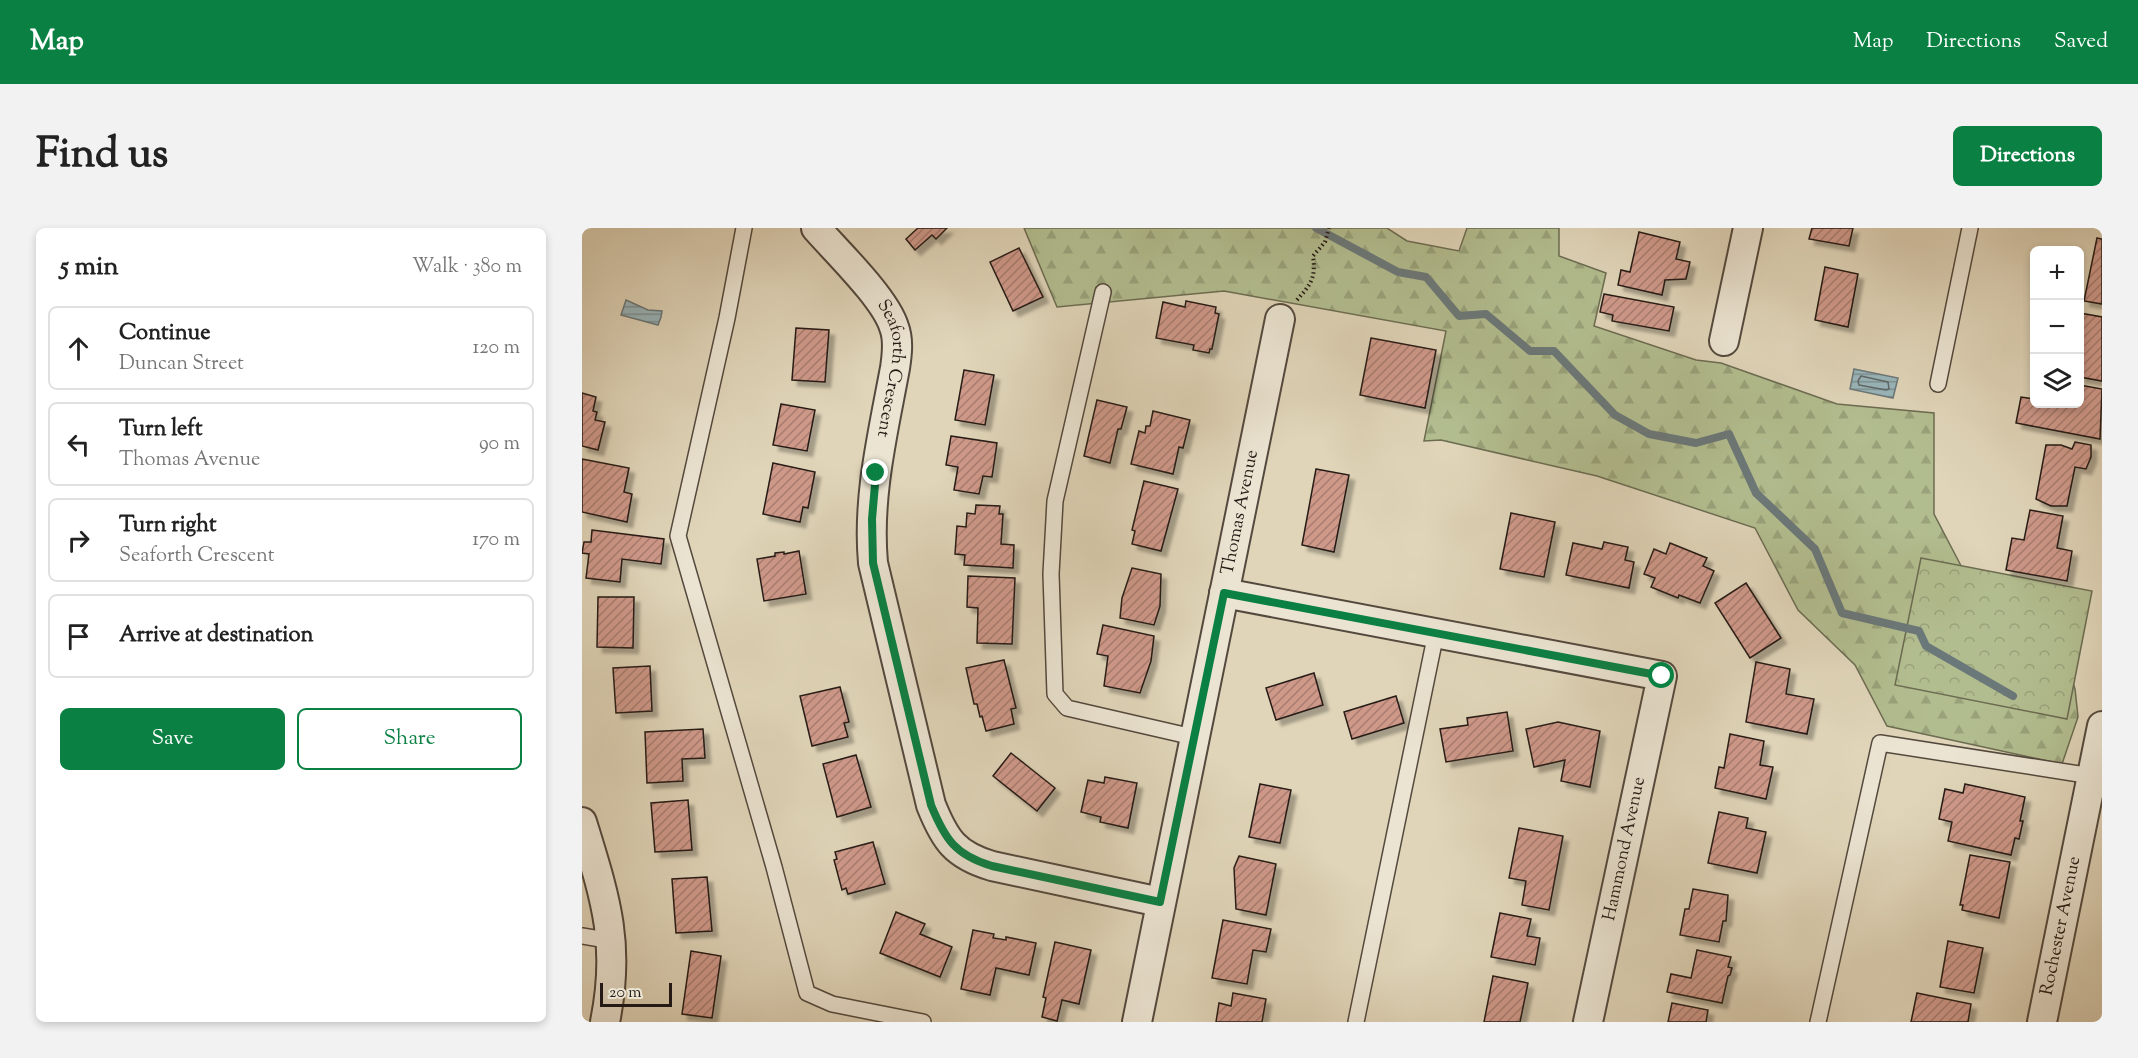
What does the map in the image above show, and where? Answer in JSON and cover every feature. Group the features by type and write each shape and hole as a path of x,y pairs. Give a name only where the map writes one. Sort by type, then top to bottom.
{"street":[{"name":"Seaforth Crescent","path":"816,228 873,293 887,312 894,327 897,351 895,368 872,495 873,563 931,805 940,826 950,843 972,860 1160,902"},
{"path":"1724,341 1748,228"},
{"name":"Thomas Avenue","path":"1137,1022 1193,737 1280,319"},
{"path":"1224,593 1436,633"},
{"name":"Hammond Avenue","path":"1436,633 1662,676 1588,1022"},
{"name":"Rochester Avenue","path":"2042,1022 2093,821 2092,776 2102,726"},
{"path":"582,822 604,892 612,941 611,988 606,1022"}],"lane":[{"path":"744,228 727,318 678,536 774,867 807,993 832,1004 923,1022"},
{"path":"1938,384 1970,228"},
{"path":"1103,292 1055,501 1051,574 1055,694 1067,708 1193,737"},
{"path":"1356,1022 1436,633"},
{"path":"1818,1022 1880,743 2092,776"},
{"path":"582,936 612,941"}],"path":[{"path":"1280,319 1311,285 1315,270 1313,256 1325,242 1329,228"}],"green space":[{"path":"1024,228 1387,228 1407,241 1459,251 1467,228 1559,228 1559,256 1606,273 1594,326 1696,360 1721,363 1837,404 1934,413 1934,514 1969,581 2049,609 2075,689 2078,717 2062,764 1887,726 1855,665 1798,610 1755,528 1597,476 1441,440 1424,441 1446,331 1224,291 1057,307"},
{"path":"1921,558 2092,591 2067,719 1895,685"}],"water":[{"path":"626,300 648,310 662,311 658,325 621,315"},
{"path":"1854,369 1898,378 1893,398 1850,389"}],"building":[{"path":"918,228 947,228 936,239 932,235 915,250 906,239"},
{"path":"1812,228 1853,228 1849,246 1809,239"},
{"path":"1639,232 1680,242 1676,259 1690,262 1686,279 1665,280 1662,295 1618,285 1621,270 1630,272"},
{"path":"2097,238 2102,239 2102,304 2084,301"},
{"path":"1019,248 1043,297 1013,311 990,262"},
{"path":"1825,267 1858,274 1848,327 1815,320"},
{"path":"1604,294 1674,307 1669,331 1612,321 1613,315 1600,312"},
{"path":"1186,301 1216,307 1215,313 1219,314 1212,349 1209,353 1193,350 1194,345 1156,338 1163,302 1185,307"},
{"path":"2084,314 2102,317 2102,381 2084,378"},
{"path":"796,328 829,330 825,382 792,380"},
{"path":"1371,338 1436,350 1425,408 1360,395"},
{"path":"964,370 994,375 985,425 955,420"},
{"path":"2084,386 2102,389 2100,439 2016,423 2021,397 2030,398 2030,408 2084,408"},
{"path":"582,393 596,397 593,411 597,412 595,420 605,422 598,450 582,446"},
{"path":"1097,400 1127,407 1121,429 1118,429 1110,463 1084,456"},
{"path":"781,404 815,410 807,451 773,445"},
{"path":"1153,411 1190,420 1183,448 1179,447 1173,474 1131,464 1139,431 1145,433 1146,426 1150,426"},
{"path":"951,436 997,443 992,477 983,476 979,494 954,490 958,467 946,465"},
{"path":"2075,442 2091,445 2091,457 2086,469 2075,467 2067,506 2051,506 2036,499 2046,445 2061,445 2072,449"},
{"path":"582,459 629,468 624,492 632,494 627,522 582,512"},
{"path":"773,463 815,472 808,508 803,507 800,522 763,514"},
{"path":"1316,469 1349,475 1334,552 1302,545"},
{"path":"1144,481 1178,489 1161,551 1132,544 1135,531 1132,530"},
{"path":"976,505 1000,506 999,514 1003,514 1001,544 1014,545 1013,568 964,565 965,555 955,554 957,526 966,527 967,513 975,514"},
{"path":"2030,510 2063,516 2057,548 2072,551 2067,581 2006,570 2012,538 2024,540"},
{"path":"1511,513 1555,522 1544,577 1500,569"},
{"path":"592,530 664,539 661,564 622,559 620,582 586,578 589,554 582,553 584,542 591,542"},
{"path":"1604,542 1628,547 1625,560 1634,562 1629,588 1566,575 1573,543 1602,549"},
{"path":"1670,543 1707,558 1703,566 1714,571 1700,603 1679,595 1678,598 1651,587 1655,578 1644,574 1654,549 1666,554"},
{"path":"799,551 806,594 764,601 757,559 775,556 775,553"},
{"path":"1132,568 1161,574 1160,606 1154,625 1120,618 1122,598"},
{"path":"968,576 1015,578 1012,644 977,643 978,608 967,607"},
{"path":"1746,583 1781,638 1750,658 1715,603"},
{"path":"598,597 634,597 633,648 597,647"},
{"path":"1103,625 1154,636 1151,661 1140,693 1104,686 1108,656 1097,654"},
{"path":"1004,660 1016,708 1011,709 1014,724 986,731 977,704 974,704 966,668"},
{"path":"1756,662 1790,669 1786,694 1814,699 1807,734 1746,722"},
{"path":"650,666 652,711 616,713 613,668"},
{"path":"1314,673 1323,705 1276,720 1266,688"},
{"path":"840,687 849,722 844,723 848,737 812,746 800,696"},
{"path":"1396,696 1404,723 1352,739 1344,712"},
{"path":"1507,712 1513,751 1446,762 1440,729 1468,725 1467,718"},
{"path":"1558,722 1600,731 1590,787 1561,781 1565,760 1534,767 1526,729"},
{"path":"703,729 705,758 682,759 683,781 647,783 645,732"},
{"path":"1730,734 1764,741 1760,765 1773,767 1766,799 1715,788 1719,767 1724,768"},
{"path":"1011,753 1055,788 1037,811 993,776"},
{"path":"856,755 871,807 837,817 823,764"},
{"path":"1105,777 1137,783 1128,828 1100,822 1101,817 1081,812 1088,780 1104,783"},
{"path":"1260,784 1291,790 1280,843 1249,837"},
{"path":"1965,784 2025,797 2019,839 2015,838 2011,855 1948,841 1952,822 1939,819 1945,789 1963,793"},
{"path":"688,800 692,850 655,852 651,803"},
{"path":"1719,812 1748,818 1746,828 1766,832 1757,873 1708,863"},
{"path":"1519,828 1563,836 1549,910 1522,905 1526,881 1509,878"},
{"path":"873,842 885,884 848,894 846,888 842,890 834,860 837,859 835,852"},
{"path":"1970,855 2010,862 1999,918 1962,910 1963,905 1960,905"},
{"path":"1239,856 1276,864 1266,915 1236,909 1234,868"},
{"path":"707,877 712,931 676,933 672,879"},
{"path":"1693,889 1728,895 1726,921 1723,921 1719,942 1680,935 1685,909 1689,909"},
{"path":"896,912 925,924 920,934 952,947 940,977 880,953"},
{"path":"1500,913 1531,919 1527,936 1540,938 1535,965 1491,957"},
{"path":"1223,920 1271,929 1266,952 1253,950 1247,984 1212,978"},
{"path":"973,930 994,934 993,938 1006,940 1006,937 1036,943 1029,975 996,968 990,995 961,989"},
{"path":"1948,941 1983,948 1974,993 1940,987"},
{"path":"1055,942 1091,950 1079,1004 1062,1000 1057,1021 1042,1017 1046,998 1043,997"},
{"path":"1697,950 1731,957 1728,967 1732,968 1722,1003 1667,992 1671,974 1691,978"},
{"path":"691,951 721,956 712,1018 682,1014"},
{"path":"1493,976 1528,983 1520,1022 1484,1022"},
{"path":"1233,993 1266,999 1262,1022 1216,1022 1219,1003 1231,1006"},
{"path":"1917,993 1971,1004 1968,1022 1911,1022"},
{"path":"1672,1003 1708,1010 1706,1022 1668,1022"}],"waterway":[{"path":"1316,228 1398,272 1426,277 1459,316 1486,314 1530,351 1554,351 1615,415 1649,434 1696,443 1729,434 1756,493 1815,549 1842,613 1919,631 1926,646 2013,696"}],"route":[{"path":"876,473 872,495 873,563 931,805 950,843 972,860 992,866 1160,902 1224,593 1662,676"}]}
